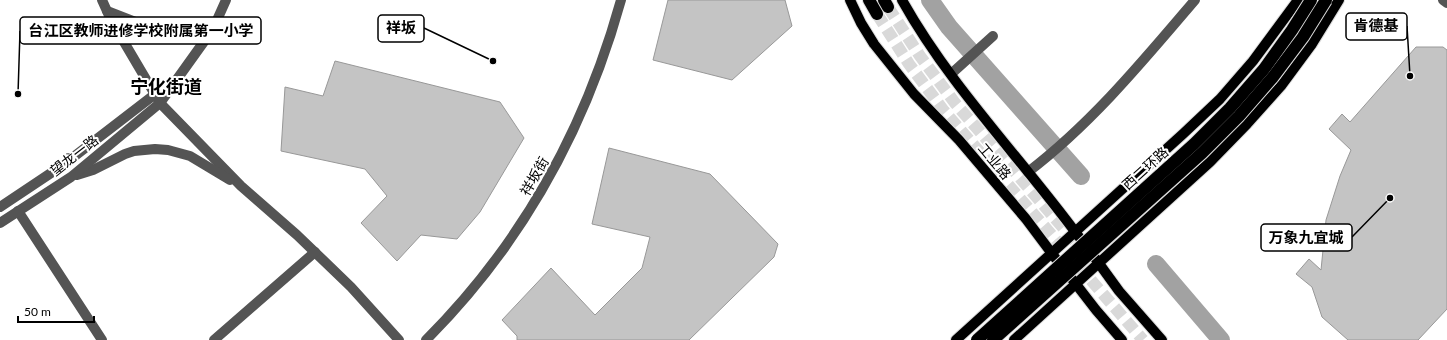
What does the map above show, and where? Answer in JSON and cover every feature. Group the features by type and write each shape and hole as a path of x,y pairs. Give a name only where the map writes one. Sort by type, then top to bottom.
{"highway":[{"path":"869,0 877,14"},
{"name":"西二环路","path":"977,340 1194,144 1230,108 1264,69 1311,0"},
{"name":"西二环路","path":"993,340 1202,153 1239,116 1273,77 1303,38 1326,0"}],"main road":[{"name":"工业路","path":"850,0 861,23 874,44 914,94 959,140 1026,219 1096,310 1122,340"},
{"name":"工业路","path":"902,0 931,48 991,128 1051,199 1119,291 1162,340"},
{"path":"956,340 1052,254 1220,99 1252,61 1298,0"},
{"path":"1014,340 1210,162 1247,124 1281,86 1312,44 1339,0"}],"street":[{"path":"102,0 157,99 241,186 297,235 351,287 399,340"},
{"path":"157,99 213,29 226,0"},
{"name":"祥坂街","path":"426,340 471,292 496,261 552,173 592,90 622,0"},
{"path":"1028,172 1062,144 1095,112 1141,64 1195,0"},
{"path":"1443,0 1447,3"},
{"path":"107,11 161,32 180,33 213,29"},
{"path":"951,74 993,36"},
{"name":"望龙一路","path":"0,223 71,177 157,99"},
{"name":"望龙一路","path":"0,207 157,99"},
{"path":"71,177 93,170 134,151 155,149 168,150 190,156 241,186"},
{"path":"18,212 102,340"},
{"path":"214,340 315,252"}],"building":[{"path":"668,0 785,0 792,26 732,80 653,60"},
{"path":"1416,47 1443,47 1447,50 1447,309 1418,340 1348,340 1322,317 1312,287 1296,274 1309,259 1321,270 1326,220 1340,176 1351,150 1329,129 1342,114 1350,122"},
{"path":"335,61 500,102 524,138 480,212 457,239 421,235 397,261 361,223 387,196 365,169 281,151 285,87 323,96"},
{"path":"609,148 710,174 778,244 774,257 689,340 517,340 517,336 502,320 551,268 595,315 642,268 650,237 592,224"}],"waterway":[{"path":"930,0 949,27 1081,176"},
{"path":"1156,264 1221,340"}],"tunnel":[{"path":"888,7 920,56 955,103 1086,254"},
{"path":"877,14 909,64 944,111 1143,340"}],"place":[{"name":"祥坂","path":"493,61"},
{"name":"肯德基","path":"1410,76"},
{"name":"台江区教师进修学校附属第一小学","path":"18,94"},
{"name":"万象九宜城","path":"1390,198"}],"district":[{"name":"宁化街道","path":"166,86"}]}
